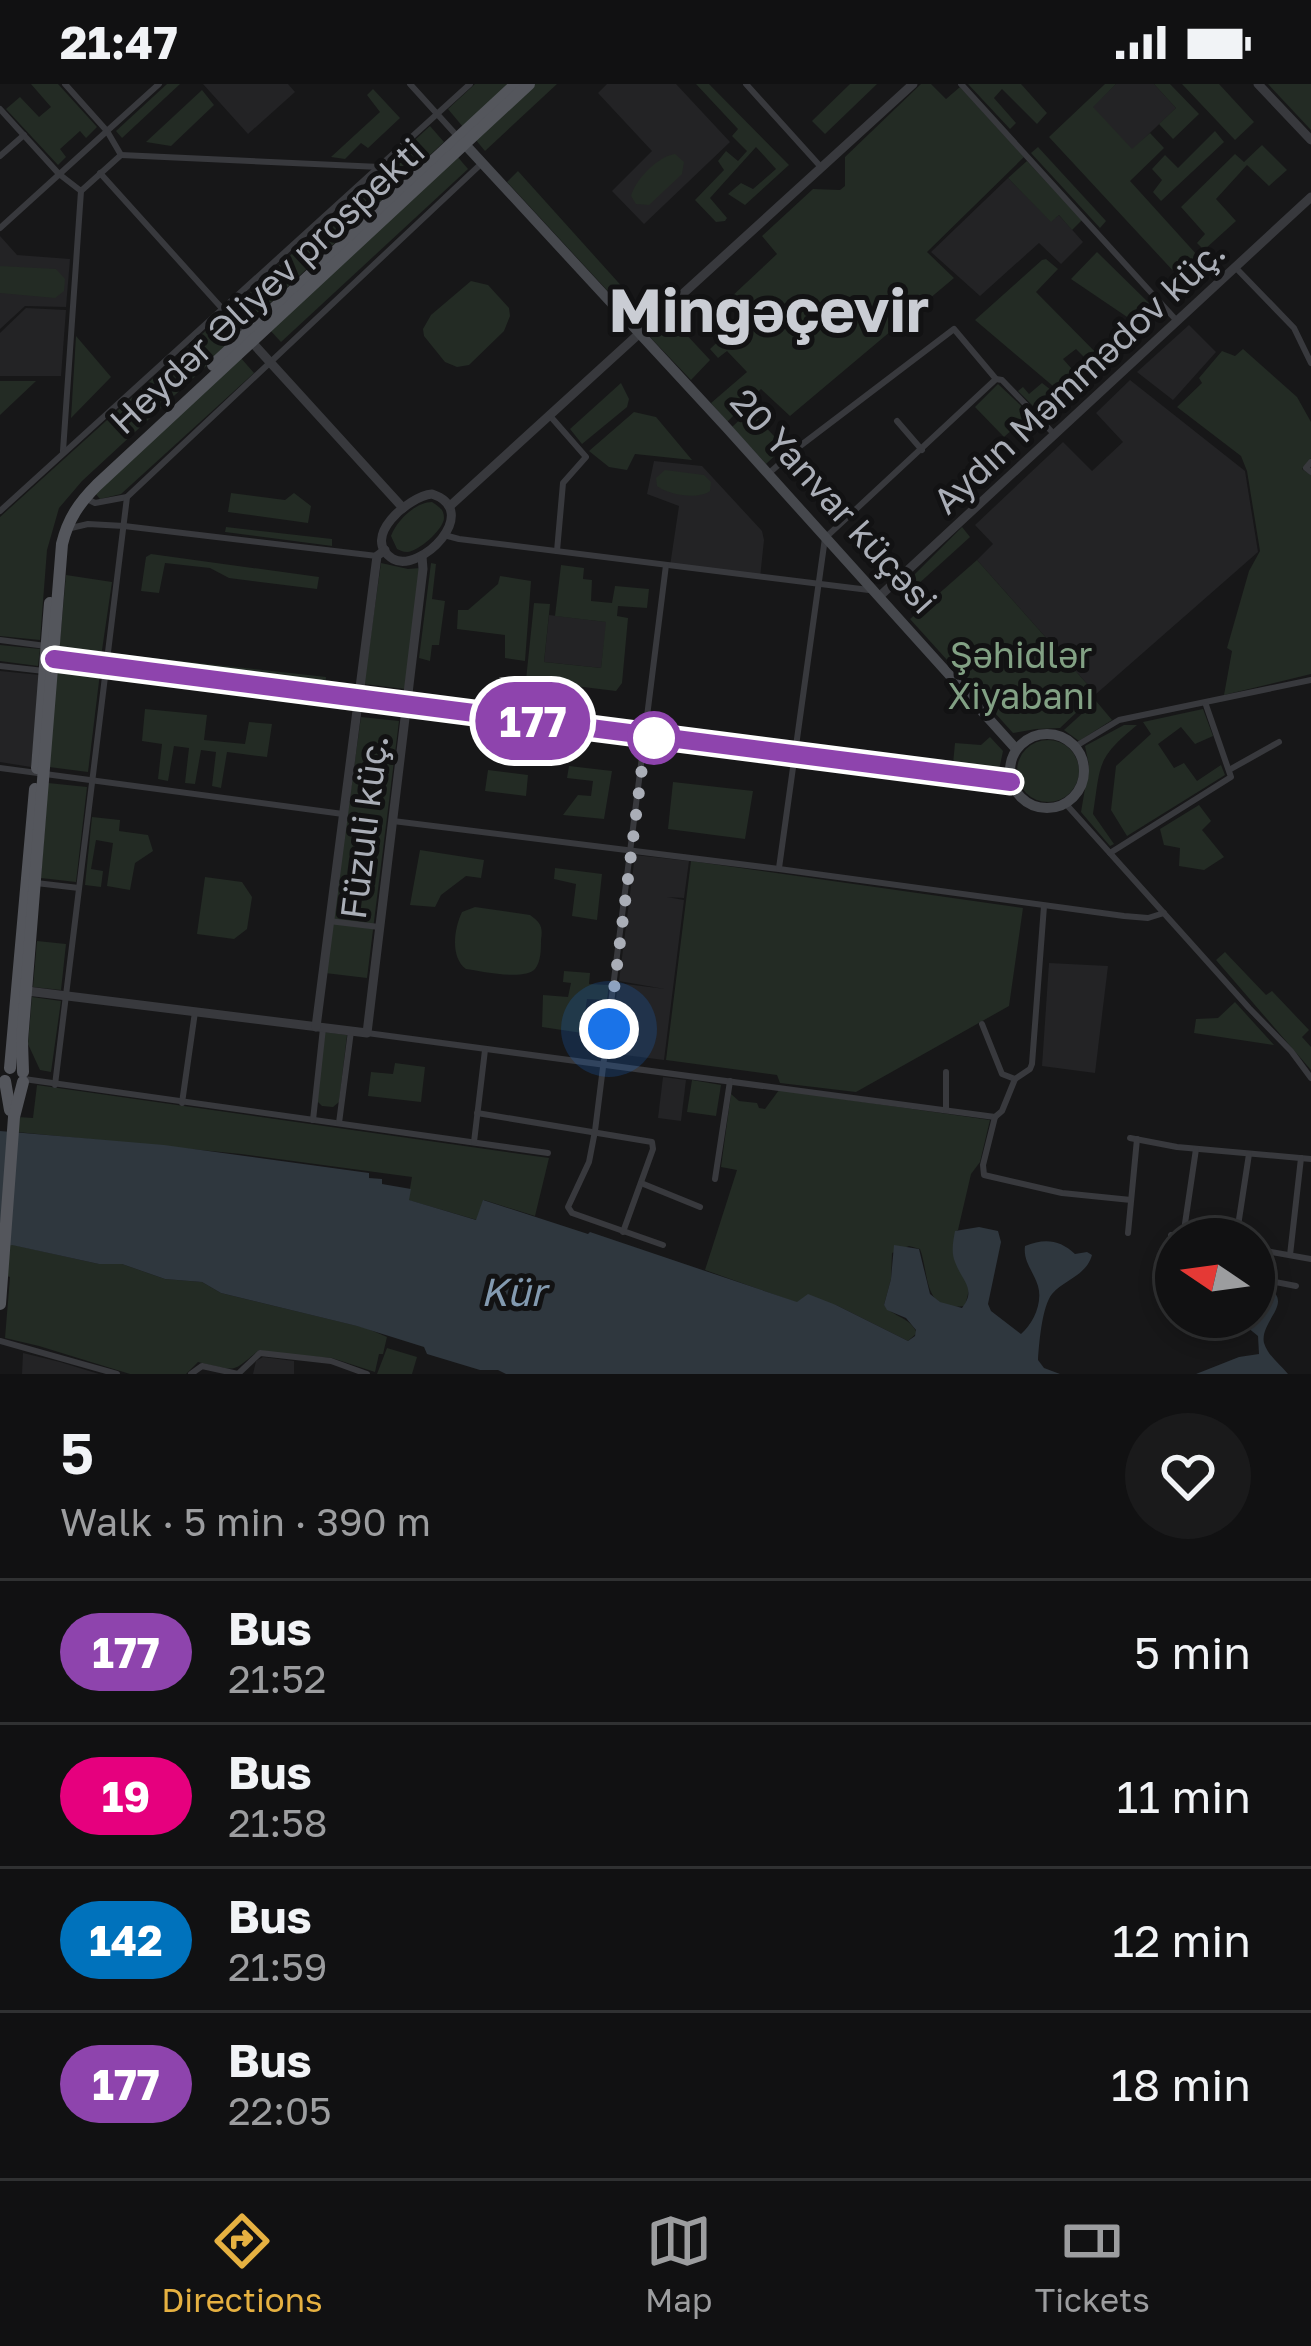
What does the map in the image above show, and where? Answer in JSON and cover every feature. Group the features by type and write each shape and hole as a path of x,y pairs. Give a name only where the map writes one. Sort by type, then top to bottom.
{"main road":[{"name":"Heydər Əliyev prospekti","path":"60,540 66,510 79,493 516,84"},
{"name":"Heydər Əliyev prospekti","path":"461,140 529,84"},
{"name":"20 Yanvar küçəsi","path":"461,140 878,592 1016,749"},
{"name":"Heydər Əliyev prospekti","path":"60,540 73,512 89,493 248,338"},
{"path":"49,665 46,646 60,540"},
{"path":"0,1304 12,1117 9,1073 60,540"},
{"path":"49,665 106,667 1011,782"},
{"path":"1054,734 1076,746 1084,766 1076,794 1065,803 1044,808 1018,795 1011,782 1010,762 1030,737 1054,734"},
{"path":"9,1073 22,1041 40,773"},
{"path":"0,1243 12,1117"}],"street":[{"path":"65,84 107,130 121,155"},
{"path":"0,228 159,84"},
{"name":"20 Yanvar küçəsi","path":"410,84 461,140"},
{"path":"2,506 470,84"},
{"path":"746,84 823,169"},
{"path":"450,506 913,84"},
{"path":"961,84 1177,321"},
{"path":"1258,84 1311,140"},
{"path":"0,109 59,174 81,191"},
{"path":"0,156 24,135"},
{"path":"63,454 81,191 100,173 121,155 380,167"},
{"path":"89,493 94,503 127,497 482,163"},
{"path":"100,173 403,508"},
{"name":"Aydın Məmmədov küç.","path":"878,592 1311,197"},
{"path":"1236,268 1294,328 1311,363"},
{"path":"769,474 954,329 996,380"},
{"path":"779,868 825,538 996,380 1002,380 1054,435"},
{"path":"550,416 586,457 563,483 557,551"},
{"path":"897,421 922,450"},
{"path":"1311,462 1306,468 1311,472"},
{"path":"60,540 83,524 124,526 381,553 409,562 444,535 452,518 450,506 442,497 418,496 385,529 381,553"},
{"path":"55,1085 127,497"},
{"path":"444,535 878,592"},
{"name":"Füzuli küç.","path":"319,1028 328,921 381,553"},
{"name":"Füzuli küç.","path":"367,1034 422,556"},
{"path":"663,1245 572,1214 568,1207 589,1162 596,1131 666,565"},
{"path":"0,640 46,646"},
{"path":"0,666 49,665"},
{"path":"1076,746 1119,721 1311,680"},
{"path":"1110,853 1231,777 1206,704"},
{"path":"1229,770 1280,742"},
{"path":"0,768 343,814"},
{"path":"1065,803 1311,1078"},
{"path":"393,820 1143,918 1164,913"},
{"path":"36,883 79,888"},
{"path":"1044,906 1032,1064 1015,1079 1002,1112 995,1117 982,1165 984,1175 1062,1192 1131,1200"},
{"path":"328,921 379,927"},
{"path":"27,991 995,1117"},
{"path":"182,1103 195,1012"},
{"path":"982,1024 1003,1074 1015,1079"},
{"path":"313,1120 319,1028"},
{"path":"339,1123 351,1031"},
{"path":"474,1142 485,1049"},
{"path":"946,1072 946,1109"},
{"path":"9,1073 55,1085 548,1153"},
{"path":"715,1179 730,1081"},
{"path":"477,1113 652,1142 623,1232"},
{"path":"1128,1233 1133,1138 1311,1159"},
{"path":"1186,1218 1196,1149"},
{"path":"1239,1218 1249,1154"},
{"path":"1290,1256 1301,1158"},
{"path":"640,1183 700,1207"},
{"path":"1275,1253 1311,1259"},
{"path":"1275,1282 1296,1286"},
{"path":"0,1341 117,1374"},
{"path":"191,1374 202,1366 238,1374 260,1353 331,1361 368,1374"}],"shaded area":[{"path":"203,84 288,84 295,92 248,134"},
{"path":"607,84 676,84 730,142 644,224 612,191 652,151 598,93"},
{"path":"1116,84 1154,84 1176,108 1132,150 1092,107"},
{"path":"1008,178 1051,221 1059,215 1083,242 1061,264 1039,243 980,296 931,252"},
{"path":"0,236 17,255 70,259 66,307 25,306 0,329"},
{"path":"26,308 66,310 61,376 0,376 0,333"},
{"path":"1189,325 1216,352 1173,400 1137,372"},
{"path":"1130,380 1245,471 1258,552 1096,694 977,560 993,544 975,525 1063,442 1092,471 1123,442 1096,413"},
{"path":"654,461 702,466 762,531 760,578 670,566 679,506 647,494"},
{"path":"549,615 607,622 601,668 544,662"},
{"path":"0,671 40,675 31,767 0,762"},
{"path":"635,855 689,861 684,898 667,897 684,900 664,1060 609,1053 618,983 665,989 619,981"},
{"path":"1049,963 1108,966 1095,1073 1042,1066"},
{"path":"663,1077 686,1080 681,1121 658,1118"},
{"path":"23,1353 60,1362 99,1374 22,1374"},
{"path":"263,1357 294,1361 294,1374 253,1374 256,1361"}],"green space":[{"path":"31,84 58,84 97,127 86,138 80,131 60,149 66,157 58,165 6,109 20,97 39,117 51,107"},
{"path":"167,84 180,84 122,138 116,131"},
{"path":"475,84 510,84 463,127 448,109"},
{"path":"535,84 557,84 485,151 475,139"},
{"path":"696,84 709,84 789,165 745,205 728,194 741,183 753,189 776,169 756,147 710,198 725,221 716,222 695,200 724,170 718,161 726,151 738,161 747,151 732,136 738,129"},
{"path":"850,84 877,84 825,134 812,121"},
{"path":"921,84 931,84 946,99 960,87 1024,157 927,252 954,278 790,416 761,389 727,422 711,403 747,372 727,351 718,358 710,349 745,316 730,298 777,254 762,236 813,189 845,186 845,157"},
{"path":"968,84 1021,84 1047,113 1037,124 1002,89 994,98 1016,123 1010,129"},
{"path":"1105,84 1116,84 1093,107 1132,149 1150,133 1164,148 1130,181 1198,256 1177,275 1049,137"},
{"path":"1154,84 1170,84 1199,114 1173,139 1159,124 1176,108"},
{"path":"1182,84 1219,84 1254,122 1235,140"},
{"path":"1268,84 1311,84 1311,130"},
{"path":"373,89 400,118 368,148 361,143 345,159 331,157 380,112 367,95"},
{"path":"202,90 214,105 171,146 146,142"},
{"path":"430,126 444,142 257,315 243,299"},
{"path":"1215,131 1224,142 1161,201 1153,192 1162,180 1152,169 1165,155 1178,168"},
{"path":"1262,145 1287,170 1269,186 1247,165 1216,199 1236,221 1204,250 1197,243 1205,234 1181,207 1235,154 1244,162"},
{"path":"1038,147 1106,221 1100,228 1031,153"},
{"path":"675,154 684,162 682,174 649,205 636,204 631,196 642,176"},
{"path":"456,155 468,169 281,342 269,329"},
{"path":"1027,161 1082,220 1072,230 1059,215 1051,222 1008,178"},
{"path":"518,171 626,291 617,301 507,182"},
{"path":"1097,252 1153,307 1136,323 1071,279"},
{"path":"1046,259 1058,269 1036,292 1109,366 1101,374 1076,349 1063,359 1088,387 1073,403 975,320"},
{"path":"0,266 56,269 65,279 64,291 55,298 0,293"},
{"path":"471,281 488,285 509,308 510,316 504,331 469,365 457,367 445,362 423,329 431,315"},
{"path":"669,316 710,360 691,380 649,336"},
{"path":"212,325 229,345 59,508 47,550 40,640 0,636 0,517"},
{"path":"76,336 111,377 71,418"},
{"path":"1243,349 1297,397 1311,422 1311,458 1302,469 1311,475 1311,674 1224,695 1232,651 1227,648 1249,571 1260,551 1247,471 1241,456 1177,407 1202,383 1199,378 1222,351 1235,356"},
{"path":"240,357 254,373 121,494 100,499 95,493"},
{"path":"0,381 36,381 0,415"},
{"path":"621,383 629,399 627,407 582,444 570,429"},
{"path":"1042,383 1060,397 1048,409 1044,405 1038,411 1018,391 1023,387 1029,394"},
{"path":"998,384 1030,414 1004,437 975,407"},
{"path":"750,410 784,447 766,464 732,427"},
{"path":"634,412 656,417 692,460 635,454 627,470 609,467 589,451"},
{"path":"665,470 704,475 711,482 710,491 691,496 662,489 656,478"},
{"path":"231,493 285,500 294,493 311,506 308,523 228,512"},
{"path":"432,502 443,512 440,528 417,548 397,549 391,536 398,524 414,509"},
{"path":"226,527 332,539 332,546 225,532"},
{"path":"962,527 970,537 905,596 899,590"},
{"path":"146,557 319,577 317,589 229,578 210,568 165,563 159,593 141,591"},
{"name":"Şəhidlər Xiyabanı","path":"977,560 1096,694 1060,728 1013,733 910,619"},
{"path":"381,563 420,568 405,689 364,684"},
{"path":"431,563 436,564 432,599 445,601 439,645 432,645 430,661 419,658"},
{"path":"561,565 584,568 583,579 592,580 591,601 612,603 615,586 649,589 647,608 618,606 617,616 628,618 622,683 616,691 526,680 534,603 550,604 544,662 601,668 606,622 555,616"},
{"path":"66,575 112,582 101,657 59,652"},
{"path":"500,576 531,581 525,661 505,658 505,635 457,629 458,610 468,610 498,584"},
{"path":"0,645 40,649 38,666 0,661"},
{"path":"116,654 326,677 325,686 116,661"},
{"path":"57,667 100,673 88,772 49,767"},
{"path":"1096,701 1112,720 1079,741 1064,730"},
{"path":"145,709 207,715 204,740 245,744 249,722 272,724 267,757 227,752 221,788 212,786 216,752 201,750 195,784 185,783 189,748 174,746 168,781 158,779 162,744 142,741"},
{"path":"1203,709 1213,736 1195,744 1181,727 1158,744 1174,768 1184,763 1197,781 1221,765 1225,775 1127,836 1111,810 1116,766 1151,734 1143,722"},
{"path":"361,717 399,721 367,978 325,973"},
{"path":"1124,725 1137,725 1103,763 1093,814 1114,844 1110,846 1081,812 1089,765 1085,746"},
{"path":"990,737 1003,751 999,770 953,764 955,743 981,745"},
{"path":"1048,740 1070,749 1079,771 1070,793 1048,802 1026,793 1017,771 1026,749"},
{"path":"569,766 612,771 604,819 563,815 578,795 591,796 593,781 567,778"},
{"path":"488,770 528,775 526,796 485,791"},
{"path":"673,782 753,791 745,839 668,829"},
{"path":"48,783 87,787 76,882 41,878"},
{"path":"1199,805 1211,821 1202,830 1224,857 1204,870 1179,866 1180,848 1164,845 1160,829"},
{"path":"92,817 120,820 119,831 148,835 153,851 135,863 130,890 107,886 113,843 96,840 91,869 103,871 101,887 85,885"},
{"path":"420,850 484,860 481,878 466,876 441,895 435,907 410,905"},
{"path":"691,861 1023,908 1009,1006 856,1092 780,1083 777,1075 666,1060"},
{"path":"555,868 602,874 597,920 572,916 576,884 554,879"},
{"path":"205,877 242,882 252,897 247,929 234,939 197,934"},
{"path":"475,907 537,920 542,936 535,969 502,974 466,969 461,964 455,942 457,926 462,912"},
{"path":"37,941 66,944 61,990 33,987"},
{"path":"1225,952 1266,995 1272,991 1309,1030 1302,1037 1311,1047 1311,1070 1216,960"},
{"path":"564,971 590,973 589,984 609,985 607,1000 587,999 582,1033 542,1027 543,995 568,997 571,983 563,982"},
{"path":"32,997 61,1001 51,1072 40,1070 28,1044"},
{"path":"1235,1002 1274,1045 1194,1033 1196,1019 1218,1018"},
{"path":"324,1032 347,1035 339,1102 333,1107 317,1101"},
{"path":"395,1063 425,1067 421,1102 368,1096 371,1072 393,1074"},
{"path":"692,1080 721,1085 716,1116 687,1112"},
{"path":"37,1085 549,1158 535,1216 484,1200 477,1220 408,1200 412,1177 17,1132 18,1117 33,1118"},
{"path":"779,1090 990,1120 955,1232 969,1290 965,1306 951,1306 935,1298 920,1249 909,1246 892,1253 884,1305 914,1328 917,1333 908,1341 836,1305 798,1303 705,1270 737,1170 721,1167 731,1094 765,1109"},
{"path":"9,1244 99,1264 122,1264 165,1279 202,1282 221,1293 366,1328 387,1337 383,1354 379,1354 375,1372 332,1358 259,1350 233,1368 198,1362 186,1374 130,1374 5,1338"},
{"path":"387,1348 417,1357 412,1374 377,1374"}],"water":[{"name":"Kür","path":"0,1131 164,1145 369,1173 369,1178 382,1179 382,1184 411,1189 409,1200 476,1220 483,1200 797,1302 808,1294 908,1341 916,1330 884,1305 894,1245 919,1249 930,1294 962,1308 968,1290 954,1258 955,1231 979,1227 998,1231 1001,1242 988,1304 1021,1334 1033,1319 1039,1299 1025,1246 1052,1242 1075,1254 1092,1255 1085,1268 1052,1294 1046,1307 1038,1360 1060,1374 506,1374 427,1354 424,1347 357,1326 221,1293 202,1282 165,1279 122,1264 99,1264 12,1245 0,1248"},
{"path":"1258,1338 1264,1338 1271,1356 1288,1374 1196,1374 1239,1357 1259,1354"}],"bus line":[{"name":"177","path":"54,659 1011,782"}],"district":[{"name":"Mingəçevir","path":"769,311"}],"route":[{"path":"609,1029 646,736 654,738"}]}
